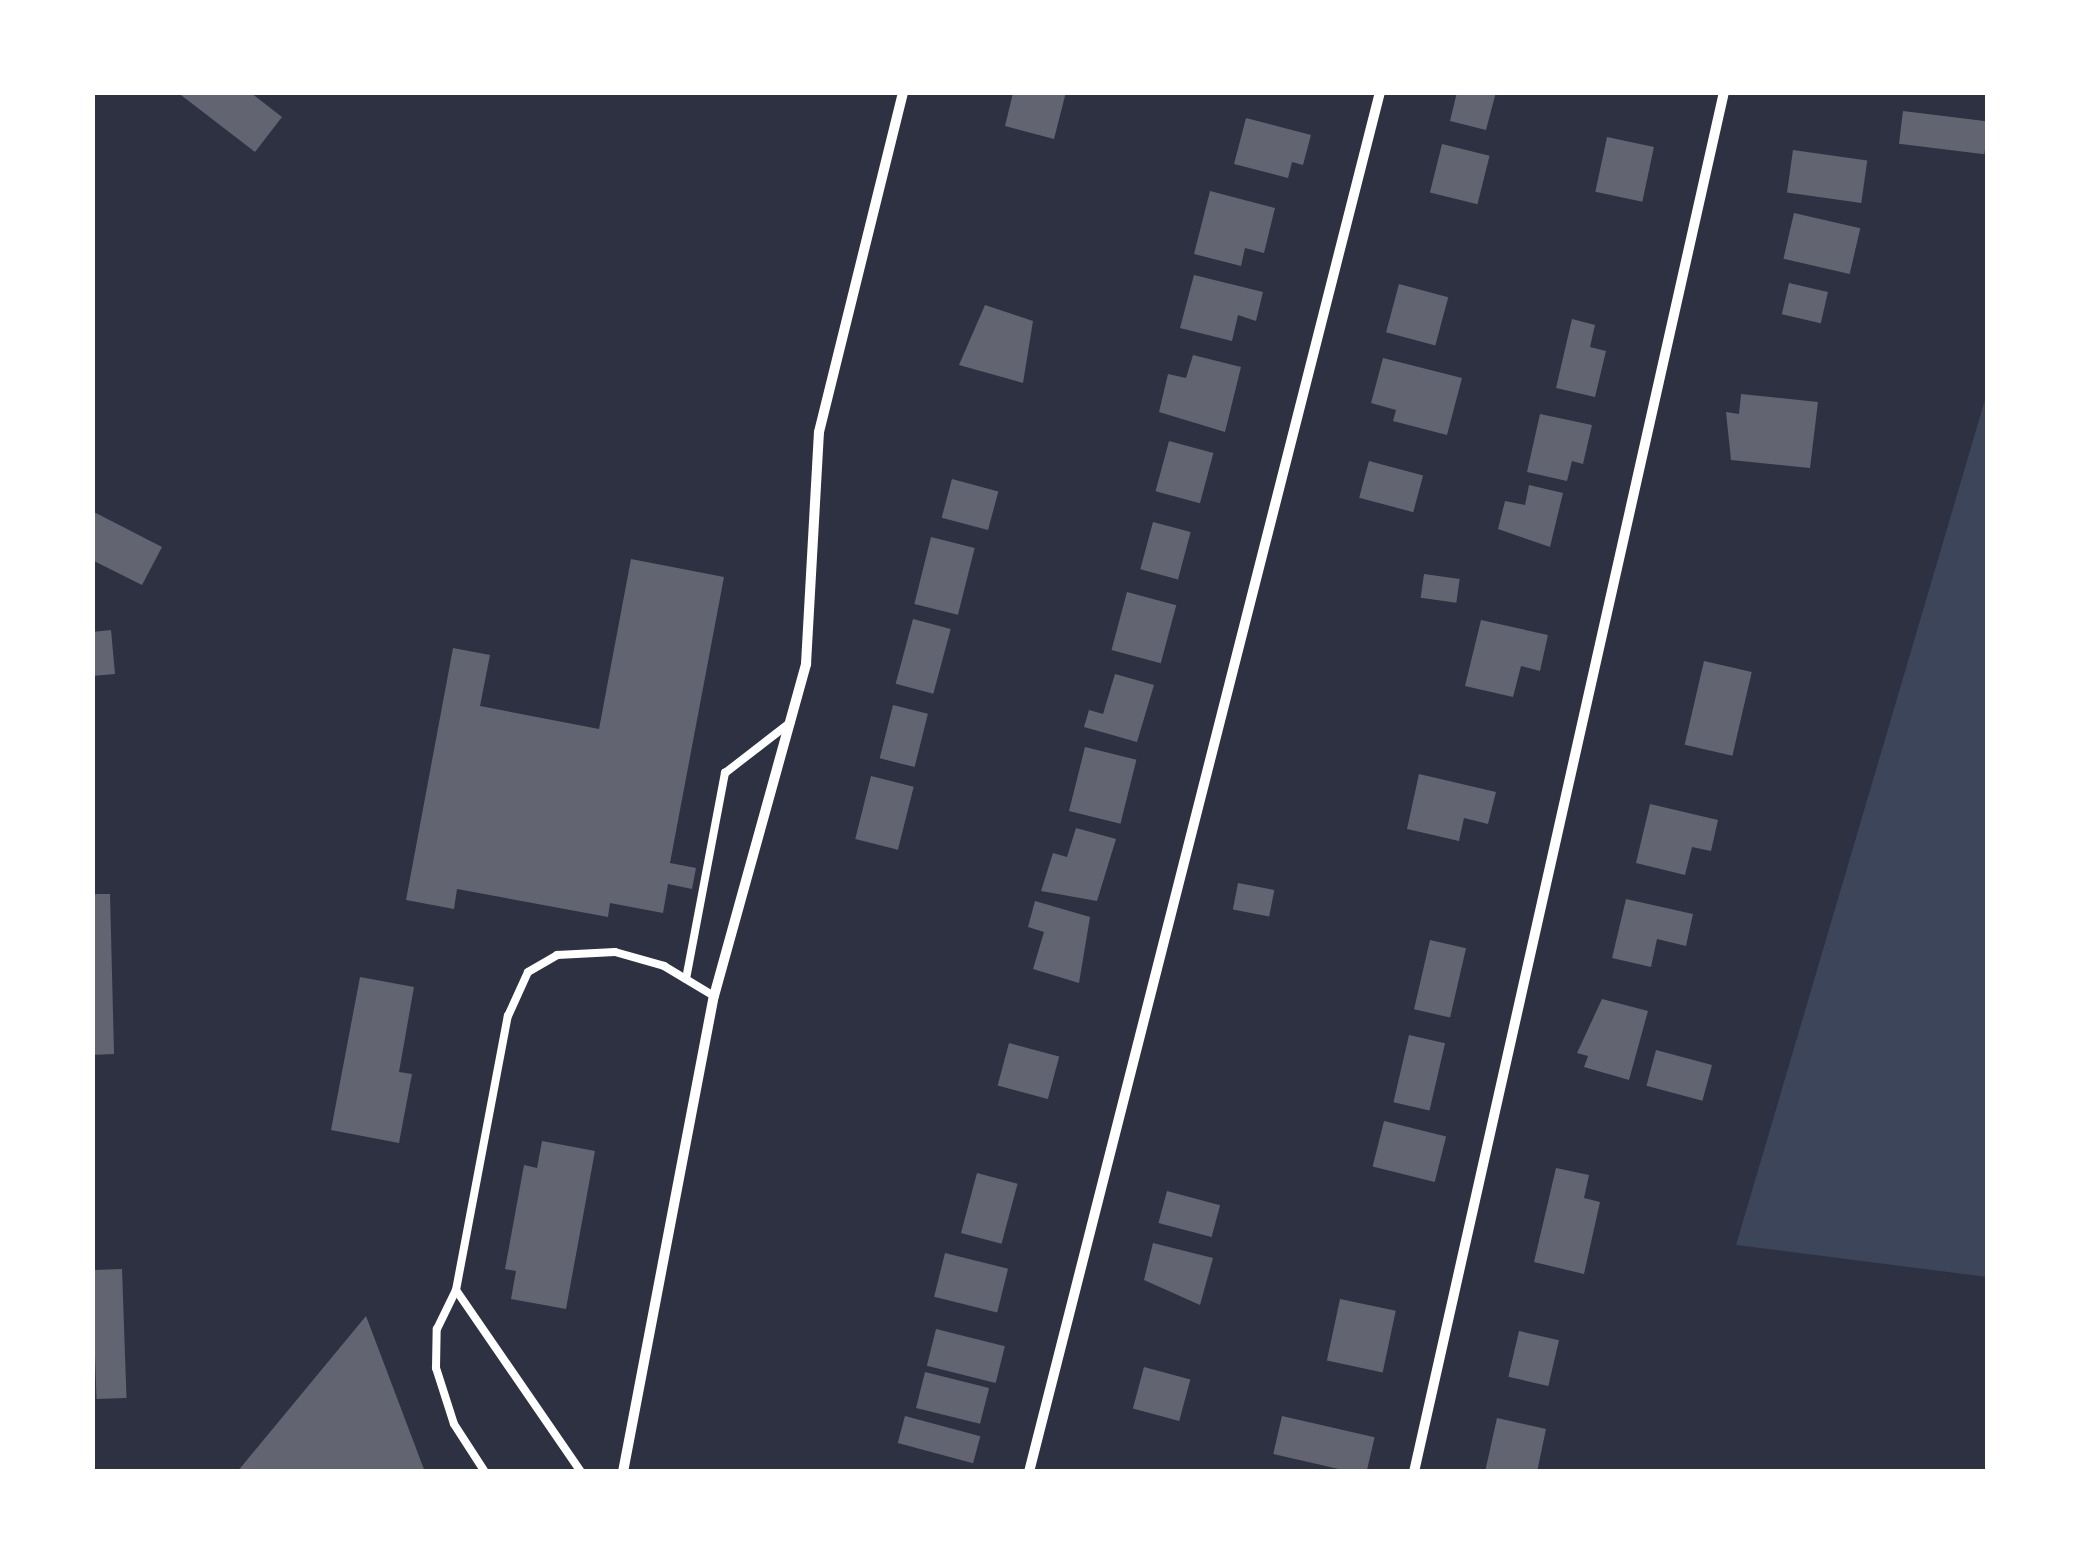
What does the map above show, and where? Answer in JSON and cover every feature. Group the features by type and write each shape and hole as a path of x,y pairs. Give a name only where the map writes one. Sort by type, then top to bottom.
{"street":[{"path":"622,1472 714,996 806,664 819,432 903,92"},
{"path":"1030,1472 1380,92"},
{"path":"1414,1472 1724,92"}],"lane":[{"path":"686,980 725,773 790,722"},
{"path":"485,1472 454,1424 436,1368 437,1329 456,1290 508,1016 528,972 557,955 615,952 686,980 714,996"},
{"path":"456,1290 581,1472"}],"shaded area":[{"path":"1987,393 1987,1277 1736,1245"}],"building":[{"path":"177,92 250,92 282,117 255,152"},
{"path":"1066,92 1054,139 1005,126 1013,93"},
{"path":"1457,92 1496,92 1486,130 1450,121"},
{"path":"1903,111 1988,121 1984,154 1899,144"},
{"path":"1246,118 1311,135 1303,165 1292,162 1288,178 1234,164"},
{"path":"1607,137 1654,147 1642,202 1595,192"},
{"path":"1442,144 1490,156 1477,204 1430,193"},
{"path":"1793,150 1867,160 1861,203 1787,193"},
{"path":"1210,191 1275,208 1264,253 1245,248 1241,266 1194,254"},
{"path":"1794,213 1860,228 1850,274 1783,259"},
{"path":"1194,275 1263,292 1256,321 1238,315 1232,341 1180,328"},
{"path":"1789,283 1828,292 1821,323 1782,314"},
{"path":"1399,284 1448,297 1435,345 1386,332"},
{"path":"985,305 1033,321 1023,383 959,365"},
{"path":"1572,319 1595,325 1590,347 1606,351 1595,397 1556,388"},
{"path":"1193,355 1241,367 1225,432 1159,412 1168,374 1186,378"},
{"path":"1383,358 1462,378 1447,435 1393,421 1396,410 1371,403"},
{"path":"1741,394 1818,402 1810,468 1731,460 1726,412 1739,414"},
{"path":"1540,414 1592,425 1583,464 1572,461 1567,481 1527,472"},
{"path":"1169,441 1213,453 1200,503 1156,491"},
{"path":"1369,461 1423,475 1413,512 1359,498"},
{"path":"952,479 998,491 988,530 942,518"},
{"path":"1529,485 1563,493 1550,547 1498,529 1505,501 1525,505"},
{"path":"92,511 162,547 142,585 92,560"},
{"path":"1153,522 1191,532 1178,579 1140,569"},
{"path":"931,537 975,548 958,615 914,604"},
{"path":"631,559 724,577 670,863 696,868 692,889 668,884 663,913 610,903 608,917 457,889 454,909 406,900 453,648 490,655 480,706 599,729"},
{"path":"1424,574 1460,579 1456,603 1421,598"},
{"path":"1127,592 1176,605 1161,663 1111,650"},
{"path":"913,619 951,629 933,694 896,684"},
{"path":"1481,620 1548,635 1540,671 1521,666 1513,697 1465,686"},
{"path":"111,630 115,674 92,676 92,632"},
{"path":"1704,661 1752,672 1732,756 1685,745"},
{"path":"1115,674 1154,685 1137,742 1084,727 1089,710 1103,714"},
{"path":"893,705 928,714 915,767 880,758"},
{"path":"1085,747 1136,760 1120,824 1069,811"},
{"path":"1419,774 1496,792 1488,824 1464,818 1459,841 1407,829"},
{"path":"871,776 914,787 898,850 855,839"},
{"path":"1650,804 1718,820 1711,851 1692,847 1685,875 1636,863"},
{"path":"1076,828 1116,839 1097,901 1041,891 1053,853 1067,857"},
{"path":"1238,883 1274,890 1269,917 1233,910"},
{"path":"92,894 110,894 114,1054 92,1055"},
{"path":"1626,899 1693,914 1686,946 1657,939 1651,967 1612,958"},
{"path":"1035,901 1090,917 1079,983 1033,969 1044,932 1028,927"},
{"path":"1430,940 1466,948 1450,1018 1414,1009"},
{"path":"360,977 414,987 399,1072 412,1074 399,1143 331,1130"},
{"path":"1602,999 1648,1011 1629,1080 1584,1067 1588,1056 1577,1053"},
{"path":"1409,1035 1445,1043 1430,1111 1393,1102"},
{"path":"1009,1043 1059,1056 1048,1099 998,1086"},
{"path":"1656,1050 1712,1065 1702,1101 1646,1086"},
{"path":"1384,1121 1446,1136 1435,1182 1373,1167"},
{"path":"542,1141 595,1151 566,1309 511,1299 516,1271 505,1269 524,1165 537,1168"},
{"path":"1556,1168 1589,1175 1584,1198 1600,1202 1584,1274 1534,1262"},
{"path":"977,1173 1018,1184 1002,1244 961,1233"},
{"path":"1167,1191 1220,1205 1212,1237 1158,1223"},
{"path":"1153,1243 1213,1258 1200,1305 1144,1280"},
{"path":"945,1253 1008,1269 997,1312 934,1297"},
{"path":"122,1269 127,1398 97,1399 92,1270"},
{"path":"1340,1299 1396,1311 1383,1372 1327,1361"},
{"path":"366,1316 425,1472 237,1472"},
{"path":"936,1329 1005,1346 996,1383 927,1366"},
{"path":"1519,1331 1559,1340 1548,1386 1508,1377"},
{"path":"1144,1367 1190,1379 1179,1421 1133,1409"},
{"path":"925,1372 989,1388 980,1424 916,1408"},
{"path":"905,1416 980,1436 973,1463 898,1443"},
{"path":"1282,1416 1375,1437 1367,1472 1273,1454"},
{"path":"1497,1418 1546,1429 1537,1472 1485,1472"}]}
